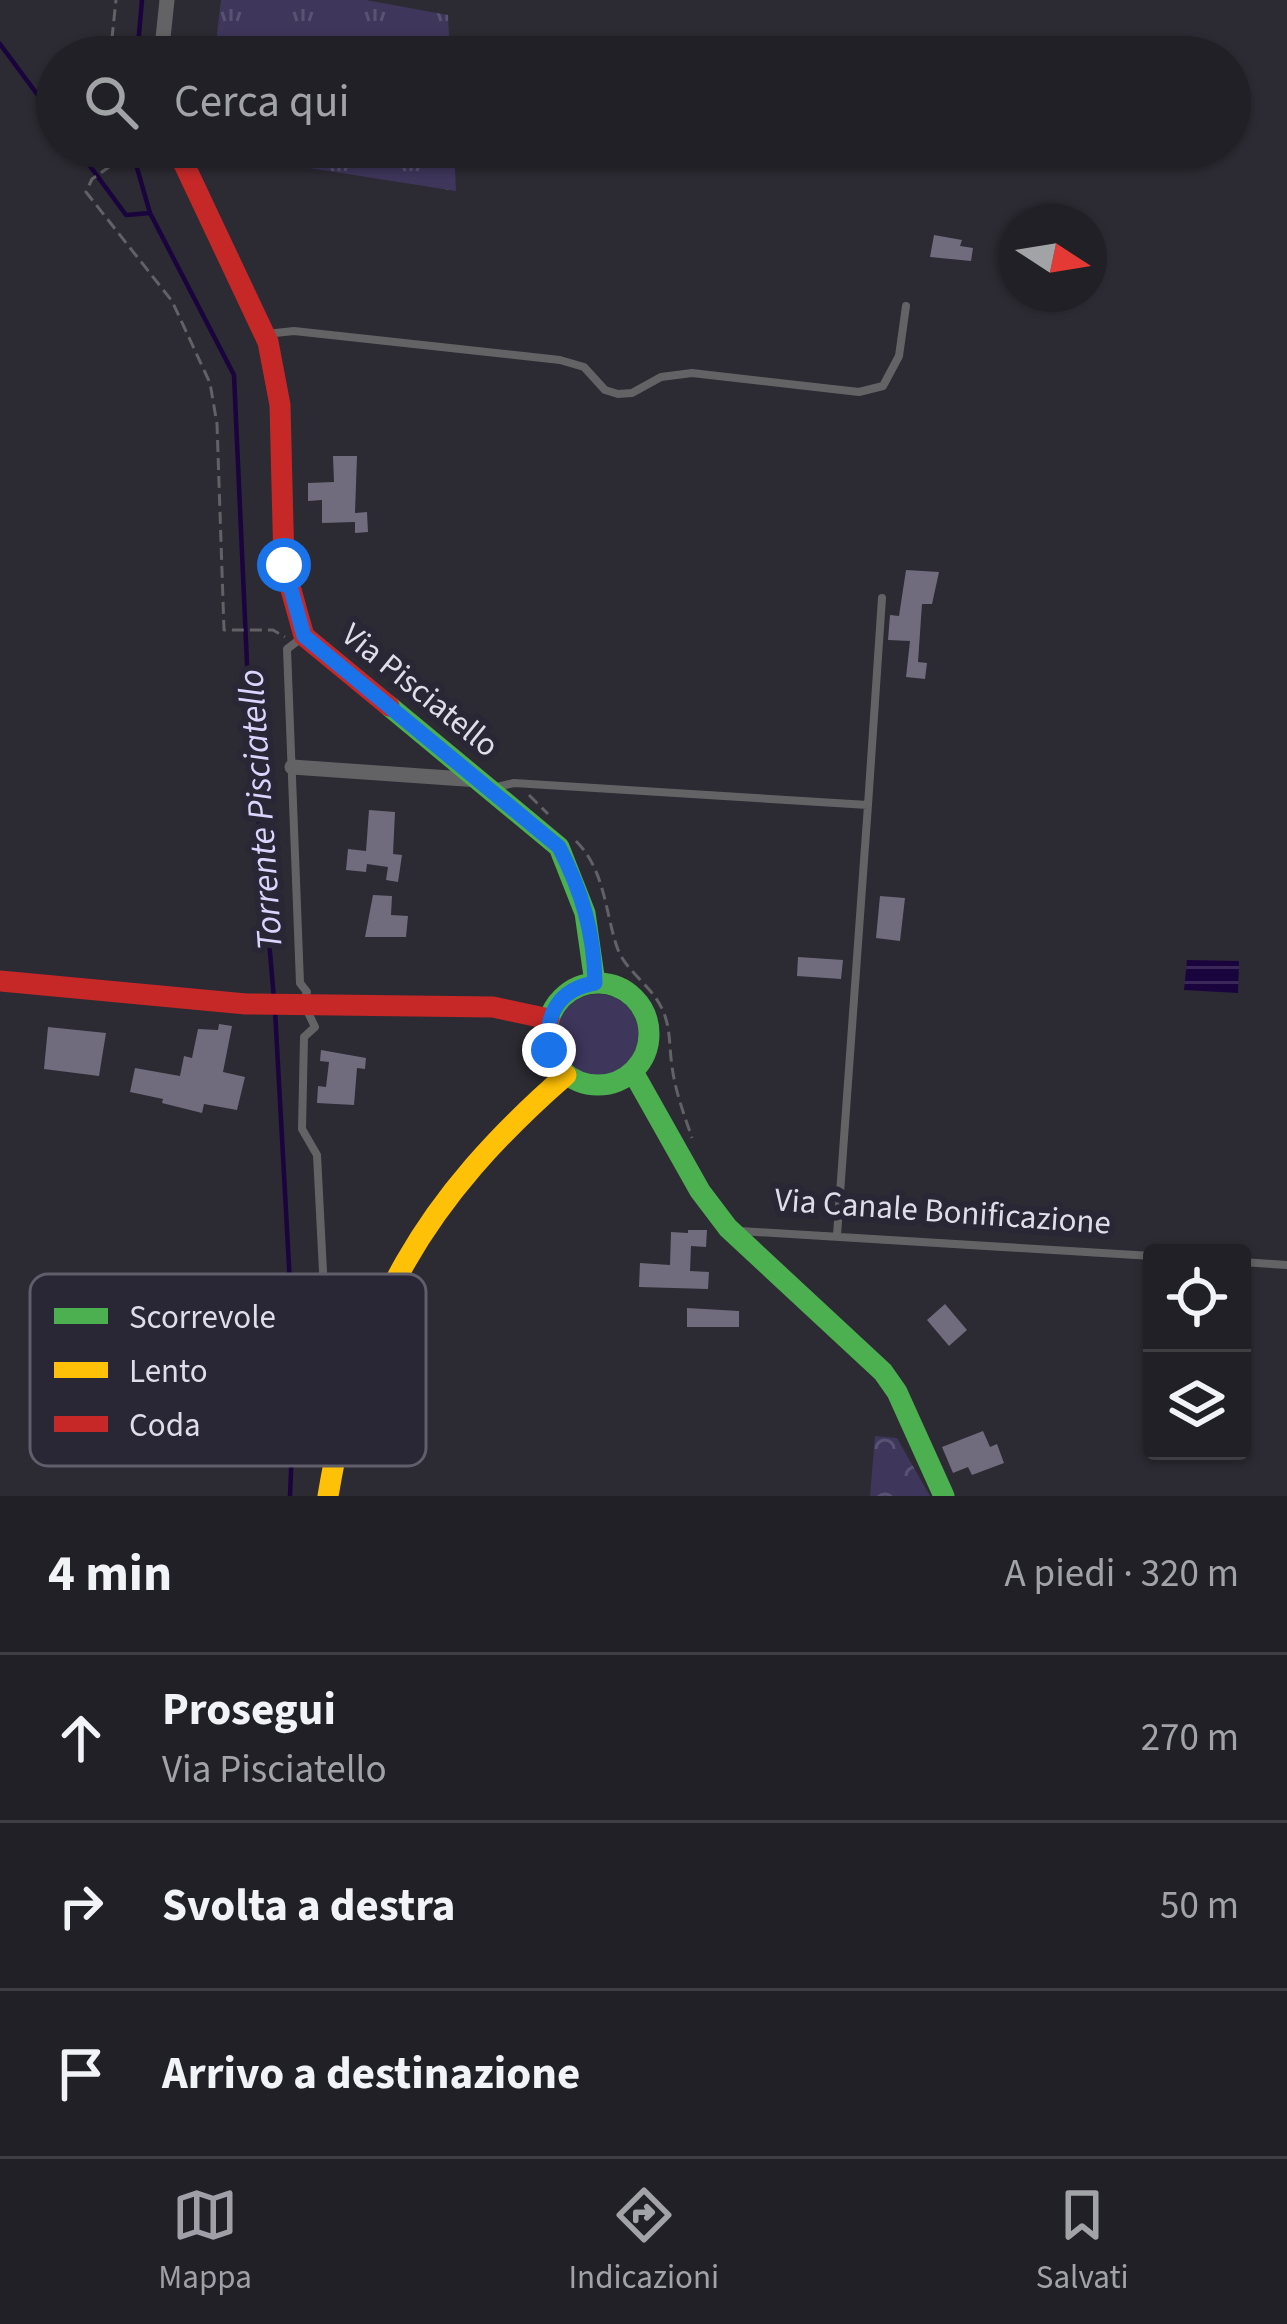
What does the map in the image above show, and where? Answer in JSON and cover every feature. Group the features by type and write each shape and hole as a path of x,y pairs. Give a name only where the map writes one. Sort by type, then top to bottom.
{"street":[{"path":"163,36 167,0"},
{"name":"Via Pisciatello","path":"186,168 264,334 280,405 284,565 296,643 493,785 559,847 585,906 595,983"},
{"path":"292,767 493,785"},
{"path":"0,981 246,1004 494,1007 549,1019"},
{"path":"595,983 625,991 645,1014 648,1045 633,1072 608,1085 579,1082 566,1075 549,1050 549,1019 562,998 595,983"},
{"name":"Via Canale Bonificazione","path":"633,1072 668,1129 698,1192 729,1230 883,1372 944,1496"},
{"path":"397,1274 428,1218 507,1129 566,1075"},
{"path":"328,1496 333,1466"}],"lane":[{"path":"264,334 294,331 560,360 584,367 605,390 618,394 661,377 692,373 860,392 883,386 899,356 906,306"},
{"path":"837,1235 882,598"},
{"path":"296,643 292,767 300,983 307,992 298,1002 315,1028 304,1037 302,1129 317,1155 323,1274"},
{"path":"493,785 868,805"},
{"name":"Via Canale Bonificazione","path":"729,1230 1143,1255"},
{"path":"1251,1263 1287,1265"}],"path":[{"path":"112,36 116,0"},
{"path":"108,168 87,186 90,199 172,301 210,383 217,424 220,621 224,630 234,633 283,632 296,643"},
{"path":"493,785 526,793 554,820"},
{"path":"568,833 590,857 599,878 617,950 632,972 652,988 665,1014 677,1096 693,1140"}],"green space":[{"path":"221,0 366,0 448,15 449,36 218,36"},
{"path":"309,168 455,168 456,191"},
{"path":"598,994 627,1006 639,1035 627,1064 598,1076 569,1064 557,1035 569,1006"},
{"path":"875,1436 897,1438 930,1496 870,1496"}],"shaded area":[{"path":"1187,960 1239,961 1238,993 1184,990"}],"building":[{"path":"934,235 962,240 960,246 973,248 971,261 930,257"},
{"path":"333,456 357,456 355,513 367,512 368,532 355,533 355,522 322,523 322,500 308,501 308,483 334,482"},
{"path":"906,570 939,572 932,604 922,604 918,662 927,663 925,679 906,677 910,641 888,640 890,615 899,616"},
{"path":"369,810 395,812 393,854 402,855 398,882 386,880 388,867 367,864 366,872 346,870 348,849 366,851"},
{"path":"373,895 392,896 391,915 408,916 406,937 365,937"},
{"path":"880,896 905,898 900,941 876,938"},
{"path":"798,957 843,960 841,979 797,976"},
{"path":"219,1024 232,1026 223,1072 245,1077 237,1110 204,1104 202,1113 130,1092 135,1068 180,1076 184,1056 192,1058 198,1029 218,1030"},
{"path":"48,1027 106,1033 99,1076 44,1069"},
{"path":"321,1050 366,1058 365,1069 357,1068 354,1105 317,1103 318,1086 326,1087 329,1062 320,1061"},
{"path":"707,1230 706,1247 691,1246 690,1271 709,1272 708,1289 639,1287 640,1263 670,1265 671,1232"},
{"path":"945,1304 967,1330 949,1346 927,1320"},
{"path":"687,1308 739,1311 739,1327 687,1327"},
{"path":"983,1431 990,1447 997,1444 1004,1463 972,1475 968,1467 953,1473 942,1447"}],"waterway":[{"name":"Torrente Pisciatello","path":"139,36 142,0"},
{"path":"0,44 36,93"},
{"path":"91,168 126,215 150,213"},
{"name":"Torrente Pisciatello","path":"137,168 150,213 234,375 249,708 274,999"},
{"name":"Torrente Pisciatello","path":"275,1010 289,1274"},
{"name":"Torrente Pisciatello","path":"290,1496 291,1466"}],"traffic: fast":[{"path":"389,706 559,847 585,913 595,983"},
{"path":"598,983 617,987 634,998 645,1015 649,1034 645,1053 634,1070 617,1081 598,1085 579,1081 562,1070 551,1053 547,1034 551,1015 562,998 579,987 598,983"},
{"path":"633,1072 700,1191 728,1228 883,1372 897,1392 944,1496"}],"traffic: slow":[{"path":"399,1274 436,1214 473,1167 566,1075"},
{"path":"328,1496 334,1466"}],"traffic: jam":[{"path":"186,168 268,342 280,405 284,565 304,636 389,706"},
{"path":"0,981 246,1004 493,1007 549,1019"}],"route":[{"path":"284,565 304,636 559,847 590,923 595,983 572,990 554,1008 547,1034 549,1050"}]}
